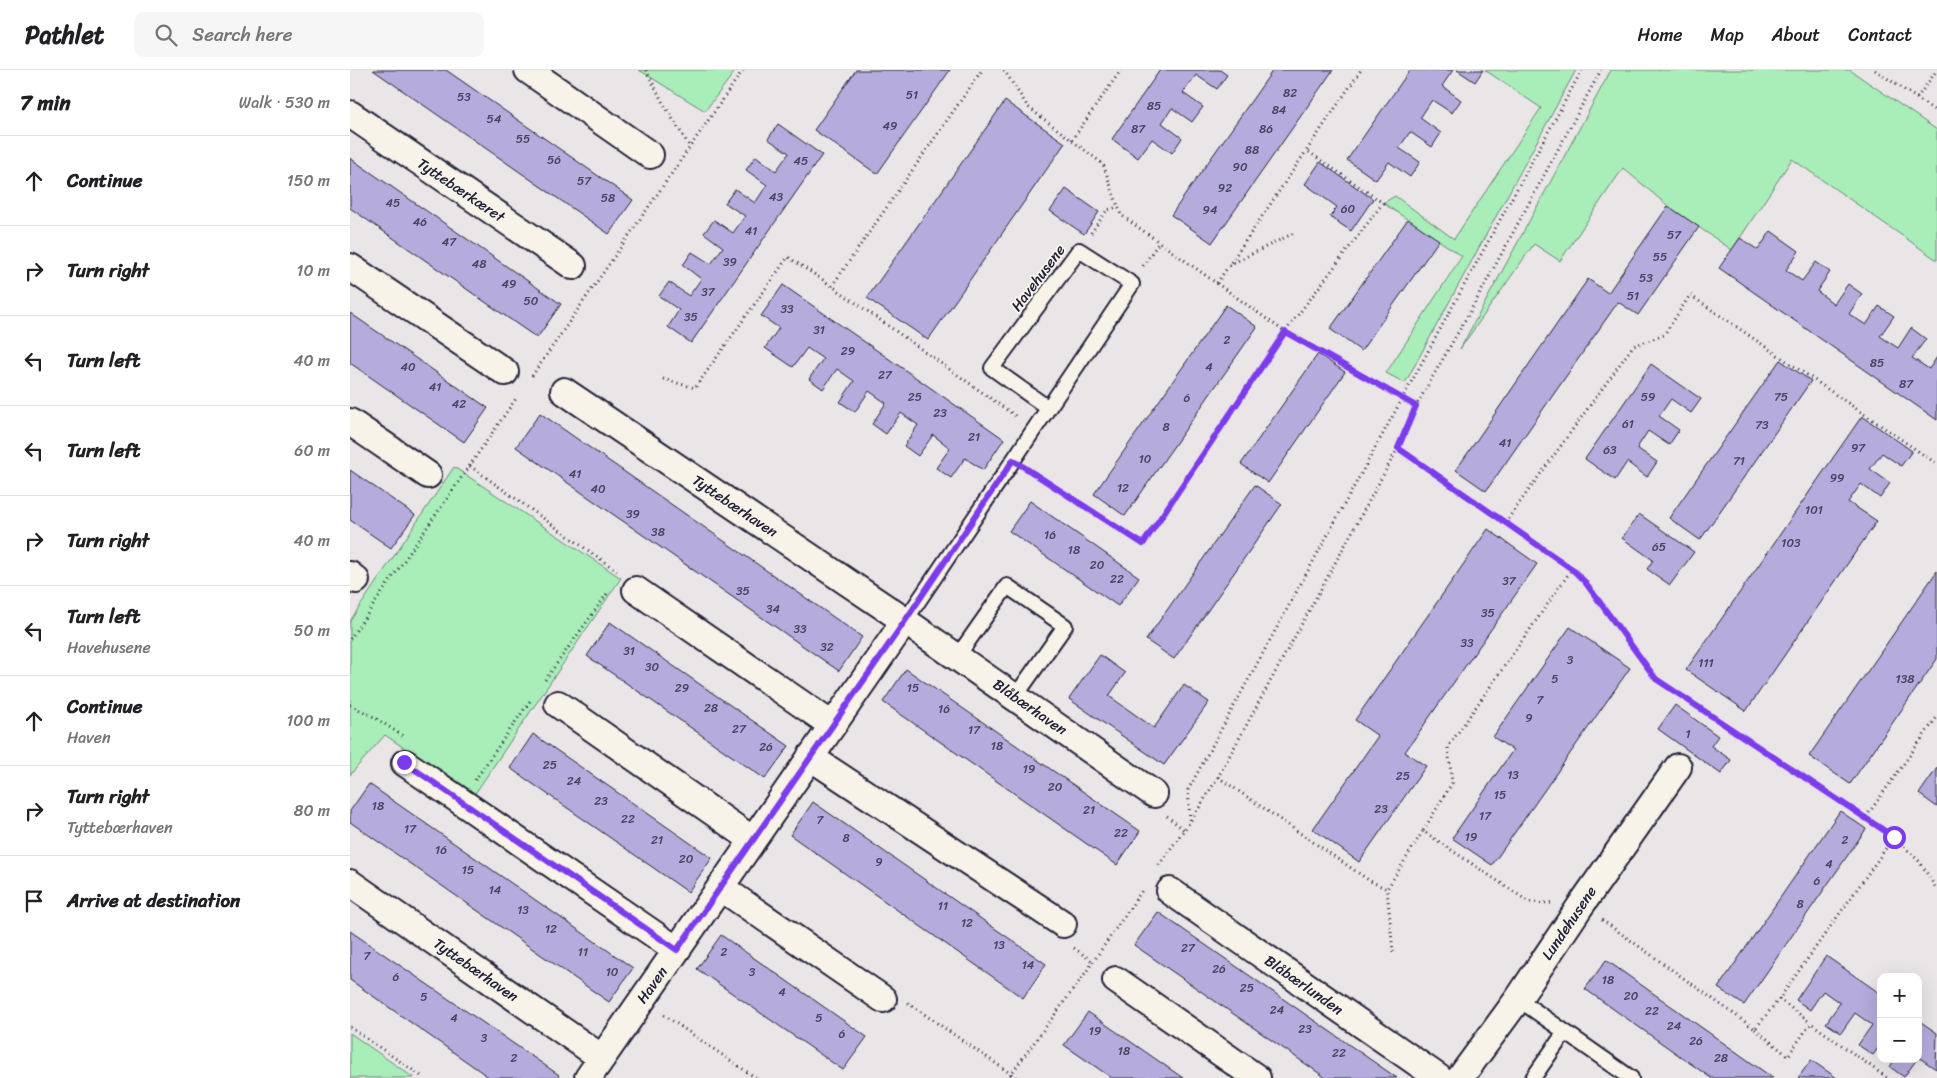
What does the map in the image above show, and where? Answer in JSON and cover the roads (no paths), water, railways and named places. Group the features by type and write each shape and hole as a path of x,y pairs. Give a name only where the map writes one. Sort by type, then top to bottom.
{"street":[{"path":"528,70 650,155"},
{"name":"Tyttebærkæret","path":"350,114 573,266"},
{"path":"350,267 518,382"},
{"name":"Tyttebærhaven","path":"564,391 905,621"},
{"path":"350,422 428,475"},
{"path":"623,584 832,726"},
{"name":"Blåbærhaven","path":"905,621 1154,794"},
{"name":"Haven","path":"595,1068 905,621"},
{"path":"549,695 753,840"},
{"path":"406,750 677,950"},
{"path":"810,757 1063,924"},
{"name":"Lundehusene","path":"1469,1075 1581,905 1678,767"},
{"name":"Tyttebærhaven","path":"350,883 595,1068"},
{"name":"Blåbærlunden","path":"1159,886 1439,1078"},
{"path":"720,887 883,999"},
{"path":"1116,980 1257,1078"}],"lane":[{"name":"Havehusene","path":"1079,250 1132,284 1048,408 992,368 1079,250"},
{"path":"905,621 1048,408"},
{"path":"957,657 1007,586 1022,596 1065,626 1015,697"},
{"path":"1518,1000 1626,1077"},
{"path":"1533,1078 1565,1032"}]}
